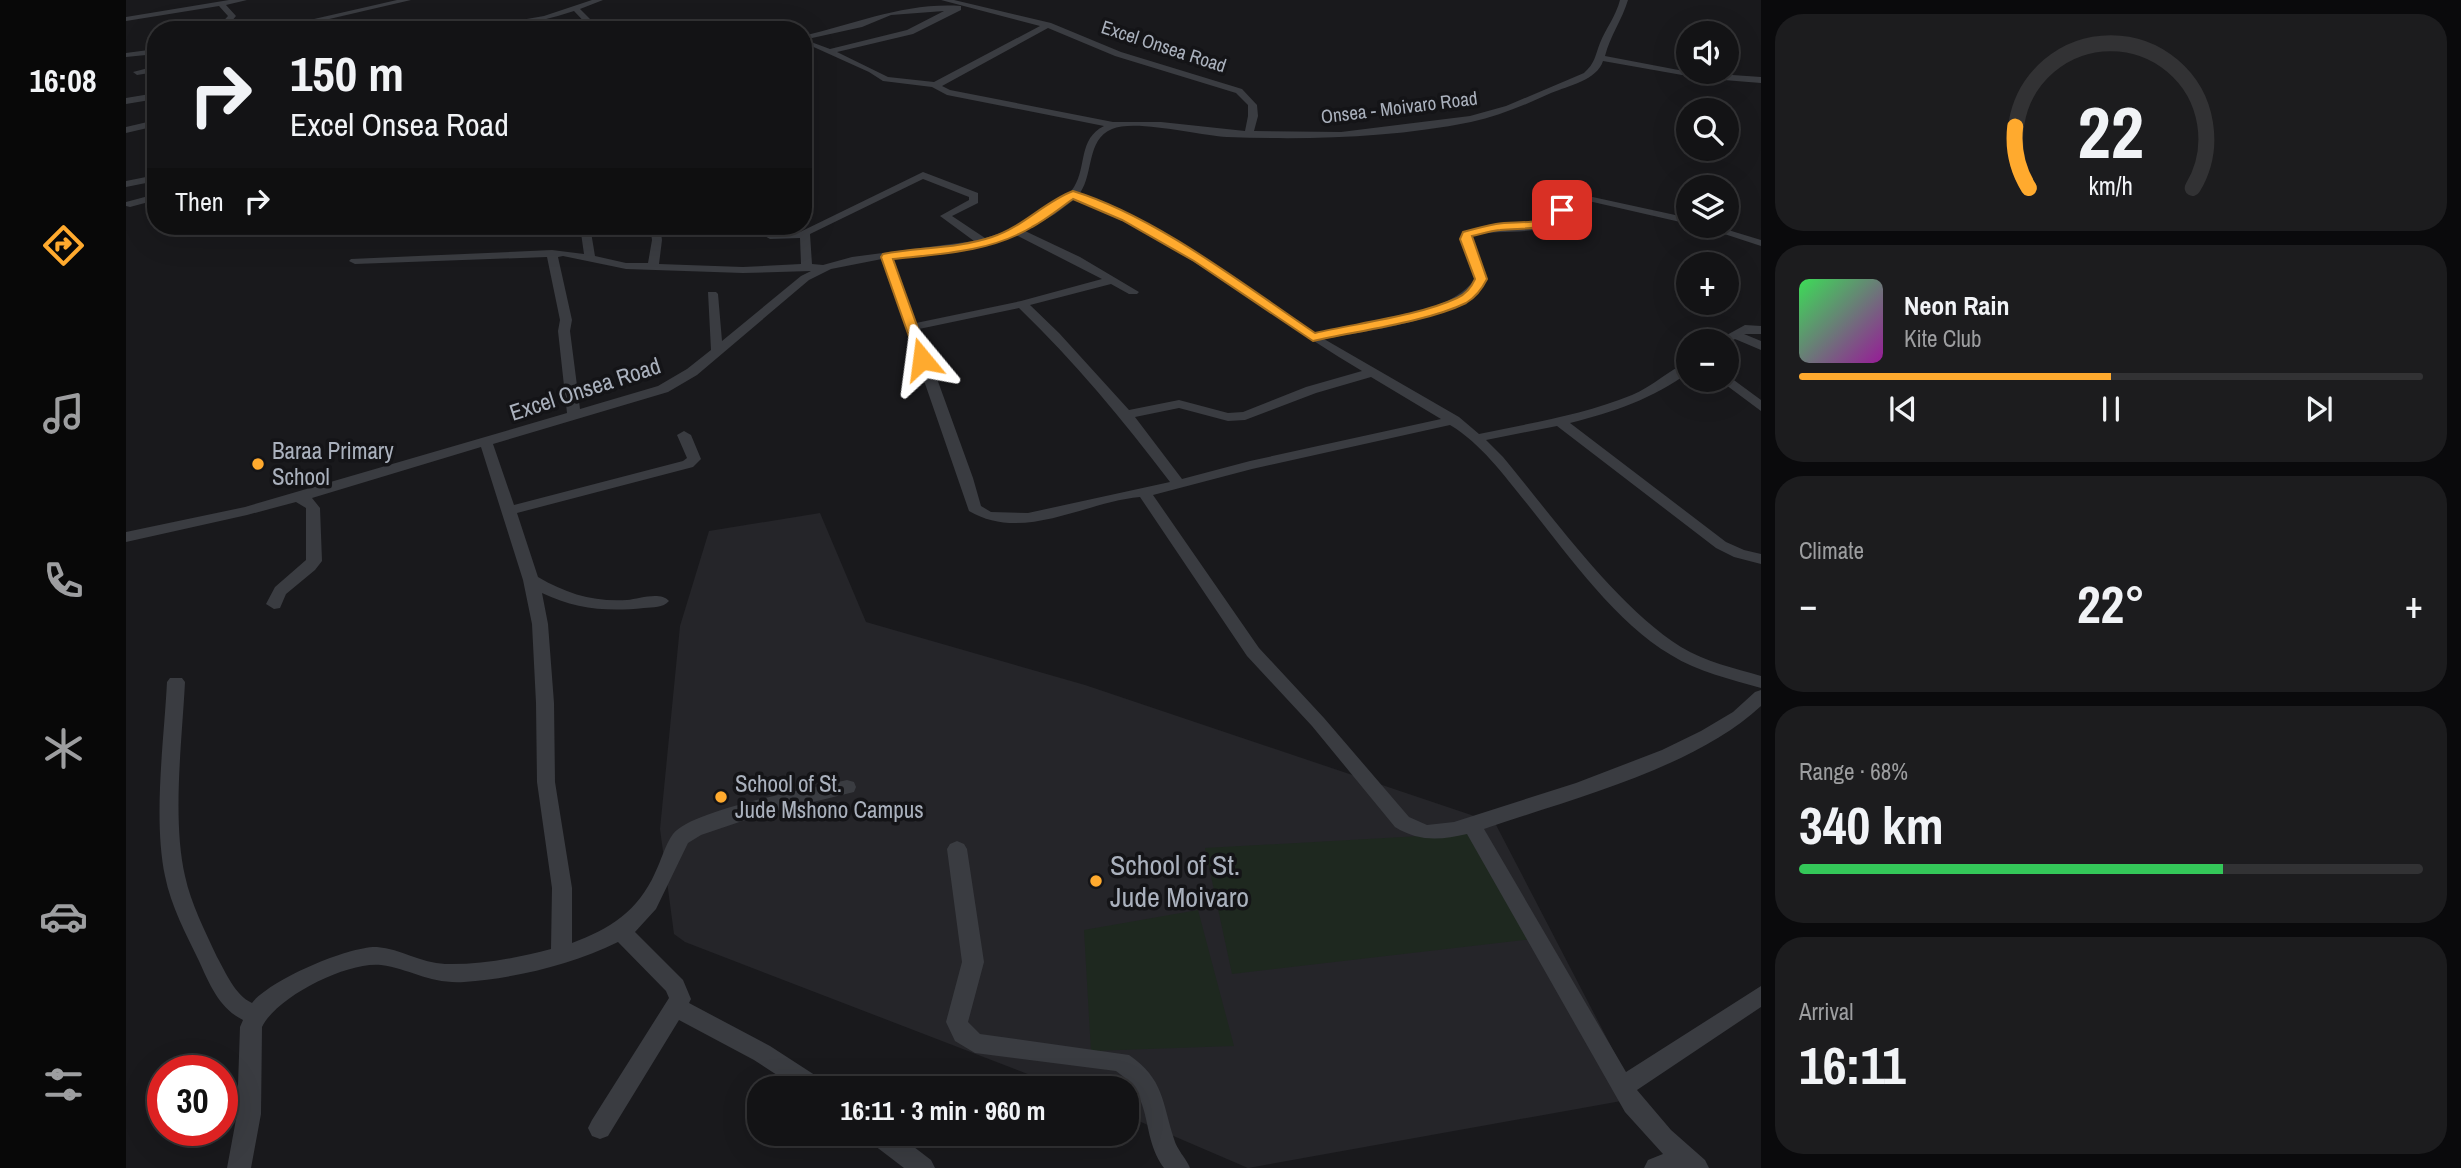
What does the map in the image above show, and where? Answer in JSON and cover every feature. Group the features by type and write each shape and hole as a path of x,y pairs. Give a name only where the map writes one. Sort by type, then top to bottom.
{"street":[{"path":"177,0 178,10"},
{"path":"126,19 243,0"},
{"path":"311,21 407,0"},
{"path":"353,21 413,8 413,0"},
{"path":"525,21 545,18 598,0"},
{"name":"Excel Onsea Road","path":"945,0 1048,25 1118,54 1247,95 1253,103 1254,113 1248,135"},
{"name":"Onsea - Moivaro Road","path":"812,44 886,79 936,85 947,92 1113,125 1161,125 1248,135 1341,135 1471,118 1526,102 1576,81 1594,70 1601,58 1605,41 1619,18 1624,0"},
{"path":"221,4 232,16 227,21"},
{"path":"812,39 890,13 968,7"},
{"path":"575,8 588,21"},
{"path":"828,52 910,32 954,8"},
{"path":"936,85 1048,25"},
{"path":"126,55 147,52"},
{"path":"1601,58 1699,75 1761,79"},
{"path":"136,72 147,70"},
{"path":"126,101 147,98"},
{"path":"126,130 147,125"},
{"path":"1113,125 1092,141 1080,185 1073,194 1120,215 1198,259 1370,373 1454,419 1478,438 1595,578 1648,631 1676,651 1704,665 1761,682"},
{"path":"126,174 147,170"},
{"path":"812,231 923,175 960,188 976,197 974,201 945,216 985,243"},
{"path":"126,184 147,180"},
{"name":"Excel Onsea Road","path":"126,537 296,497 663,389 681,379 717,351 805,278 827,267 955,250 985,243 1017,231 1073,194"},
{"path":"1313,337 1433,310 1463,300 1475,290 1481,279 1466,239 1467,234 1497,227 1529,227 1554,219 1560,214 1565,196 1569,194 1676,218"},
{"path":"127,202 147,199"},
{"path":"1017,231 1133,292"},
{"path":"586,235 590,259"},
{"path":"653,267 656,235"},
{"path":"768,235 804,235 807,268"},
{"path":"1739,236 1761,243"},
{"path":"552,253 566,320 564,331 574,417"},
{"path":"355,261 552,253 571,254 626,266 827,267"},
{"path":"887,257 966,478 971,502 978,513 992,517 1021,518 1136,493 1144,494 1271,460 1454,419"},
{"path":"913,327 1022,304 1112,280"},
{"path":"712,294 717,351"},
{"path":"1022,304 1055,336 1126,415 1179,484"},
{"path":"1739,332 1745,329 1761,330"},
{"path":"1739,336 1761,346"},
{"path":"1126,415 1179,404 1228,417 1245,416 1311,390 1370,373"},
{"path":"1478,438 1559,421 1645,395 1676,376"},
{"path":"1739,389 1761,407"},
{"path":"1559,421 1721,545 1739,554 1761,559"},
{"path":"509,512 688,464 694,459 684,435"},
{"path":"486,442 531,580 542,646 547,782 562,888 561,954"},
{"path":"1144,494 1253,652 1318,722 1402,822 1412,830 1425,833 1472,826 1615,774 1686,745 1737,718 1761,696"},
{"path":"274,604 277,594 284,586 314,561 313,508 308,501 296,497"},
{"path":"531,580 557,595 586,605 616,606 661,601"},
{"path":"176,682 170,822 175,876 190,921 219,982 240,1008 255,1015"},
{"path":"239,1168 249,1128 252,1098 249,1060 251,1027 255,1015 280,990 368,956 383,956 439,973 461,973 498,968 598,943 633,923 647,906 681,838 688,832 722,820 847,787"},
{"path":"1472,826 1622,1087 1647,1121 1691,1163"},
{"path":"957,849 973,962 957,1022 963,1034 975,1043 1121,1062 1132,1068 1147,1083 1168,1155 1178,1168"},
{"path":"600,1128 677,1008 679,994 675,986 621,931"},
{"path":"1622,1087 1761,995"},
{"path":"677,1008 762,1053 797,1076"},
{"path":"894,1146 923,1168"},
{"path":"1657,1168 1691,1163"}],"shaded area":[{"name":"School of St. Jude Moivaro","path":"820,513 866,622 1085,685 1495,823 1638,1098 1248,1168 1139,1121 1139,1076 1033,1076 685,942 674,934 660,829 680,626 709,531"}],"green space":[{"path":"1474,833 1541,938 1232,974 1205,848"},
{"path":"1198,910 1234,1046 1091,1051 1084,930"}],"place":[{"name":"Baraa Primary School","path":"258,464"},
{"name":"School of St. Jude Mshono Campus","path":"721,797"},
{"name":"School of St. Jude Moivaro","path":"1096,881"}],"route":[{"path":"922,359 887,257 955,250 985,243 1027,226 1073,194 1126,218 1198,259 1313,337 1390,321 1463,300 1475,290 1481,279 1466,239 1467,234 1497,227 1529,227 1557,217 1562,210"}]}
